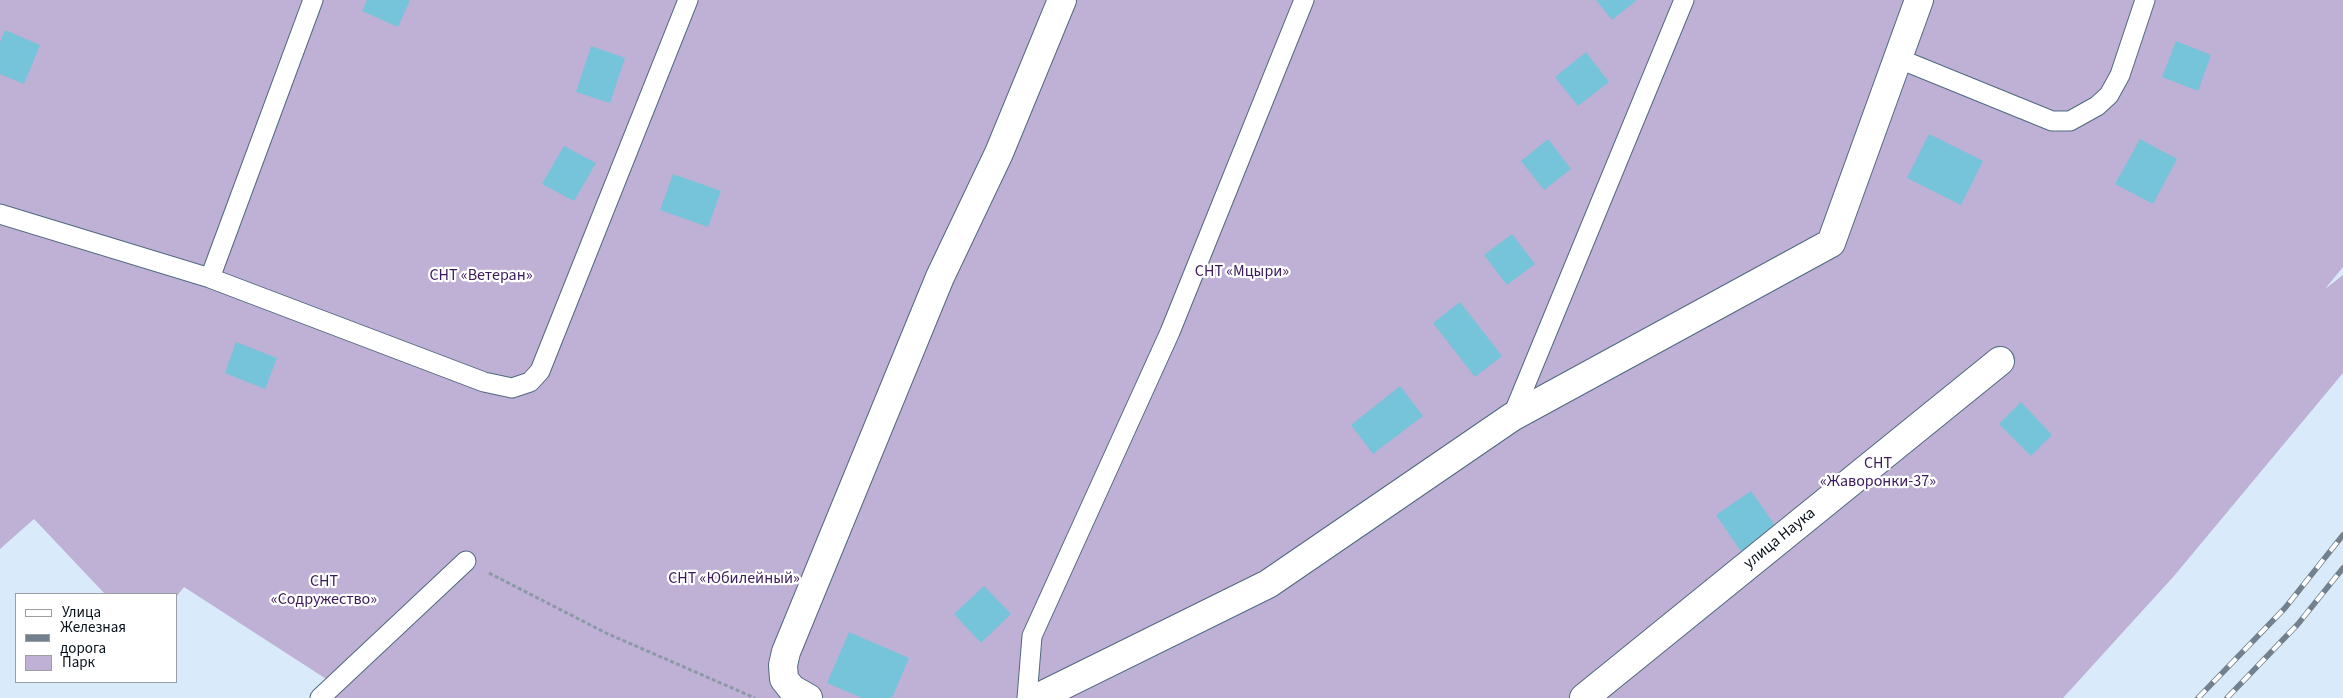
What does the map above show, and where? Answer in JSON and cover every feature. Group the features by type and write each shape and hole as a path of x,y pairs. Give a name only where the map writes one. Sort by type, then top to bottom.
{"street":[{"path":"808,698 792,689 784,679 783,665 786,652 940,277 999,153 1062,0"},
{"path":"1036,698 1268,584 1512,417 1830,243 1919,0"},
{"name":"улица Наука","path":"1584,698 2000,361"}],"lane":[{"path":"210,278 313,0"},
{"path":"0,214 210,278 484,382 512,388 530,382 540,371 688,0"},
{"path":"1027,698 1032,636 1170,332 1304,0"},
{"path":"1512,417 1684,0"},
{"path":"1897,58 2052,121 2070,121 2097,106 2108,95 2120,75 2145,0"},
{"path":"320,698 466,562"}],"path":[{"path":"466,562 606,633 755,698"}],"green space":[{"path":"0,0 2343,0 2343,267 2325,289 2343,275 2343,373 2174,576 2063,698 320,698 334,684 184,587 178,594 104,593 34,519 0,549"}],"building":[{"path":"367,0 410,0 398,27 362,11"},
{"path":"1596,0 1637,0 1612,20"},
{"path":"5,30 40,45 24,84 0,74 0,42"},
{"path":"2176,41 2211,55 2198,91 2162,77"},
{"path":"591,46 625,58 610,103 576,92"},
{"path":"1586,52 1609,82 1578,106 1555,77"},
{"path":"1929,134 1983,161 1961,205 1907,178"},
{"path":"1548,139 1571,169 1544,190 1521,161"},
{"path":"2140,139 2177,159 2153,204 2115,184"},
{"path":"564,146 596,163 574,201 542,184"},
{"path":"673,174 721,191 708,227 660,210"},
{"path":"1512,234 1535,264 1507,285 1484,255"},
{"path":"1460,302 1502,356 1475,377 1433,323"},
{"path":"236,342 277,358 265,389 225,373"},
{"path":"1400,386 1423,416 1373,454 1351,425"},
{"path":"2021,402 2052,435 2031,456 1999,424"},
{"path":"1751,491 1779,531 1744,556 1716,515"},
{"path":"984,586 1011,614 981,643 954,614"},
{"path":"849,632 909,658 892,698 862,698 827,683"}],"railway":[{"path":"2198,698 2285,608 2343,535"},
{"path":"2227,698 2298,624 2343,568"}],"park label":[{"name":"СНТ «Мцыри»","path":"1242,272"},
{"name":"СНТ «Ветеран»","path":"481,276"},
{"name":"СНТ «Жаворонки-37»","path":"1878,473"},
{"name":"СНТ «Юбилейный»","path":"734,579"},
{"name":"СНТ «Содружество»","path":"324,591"}]}
